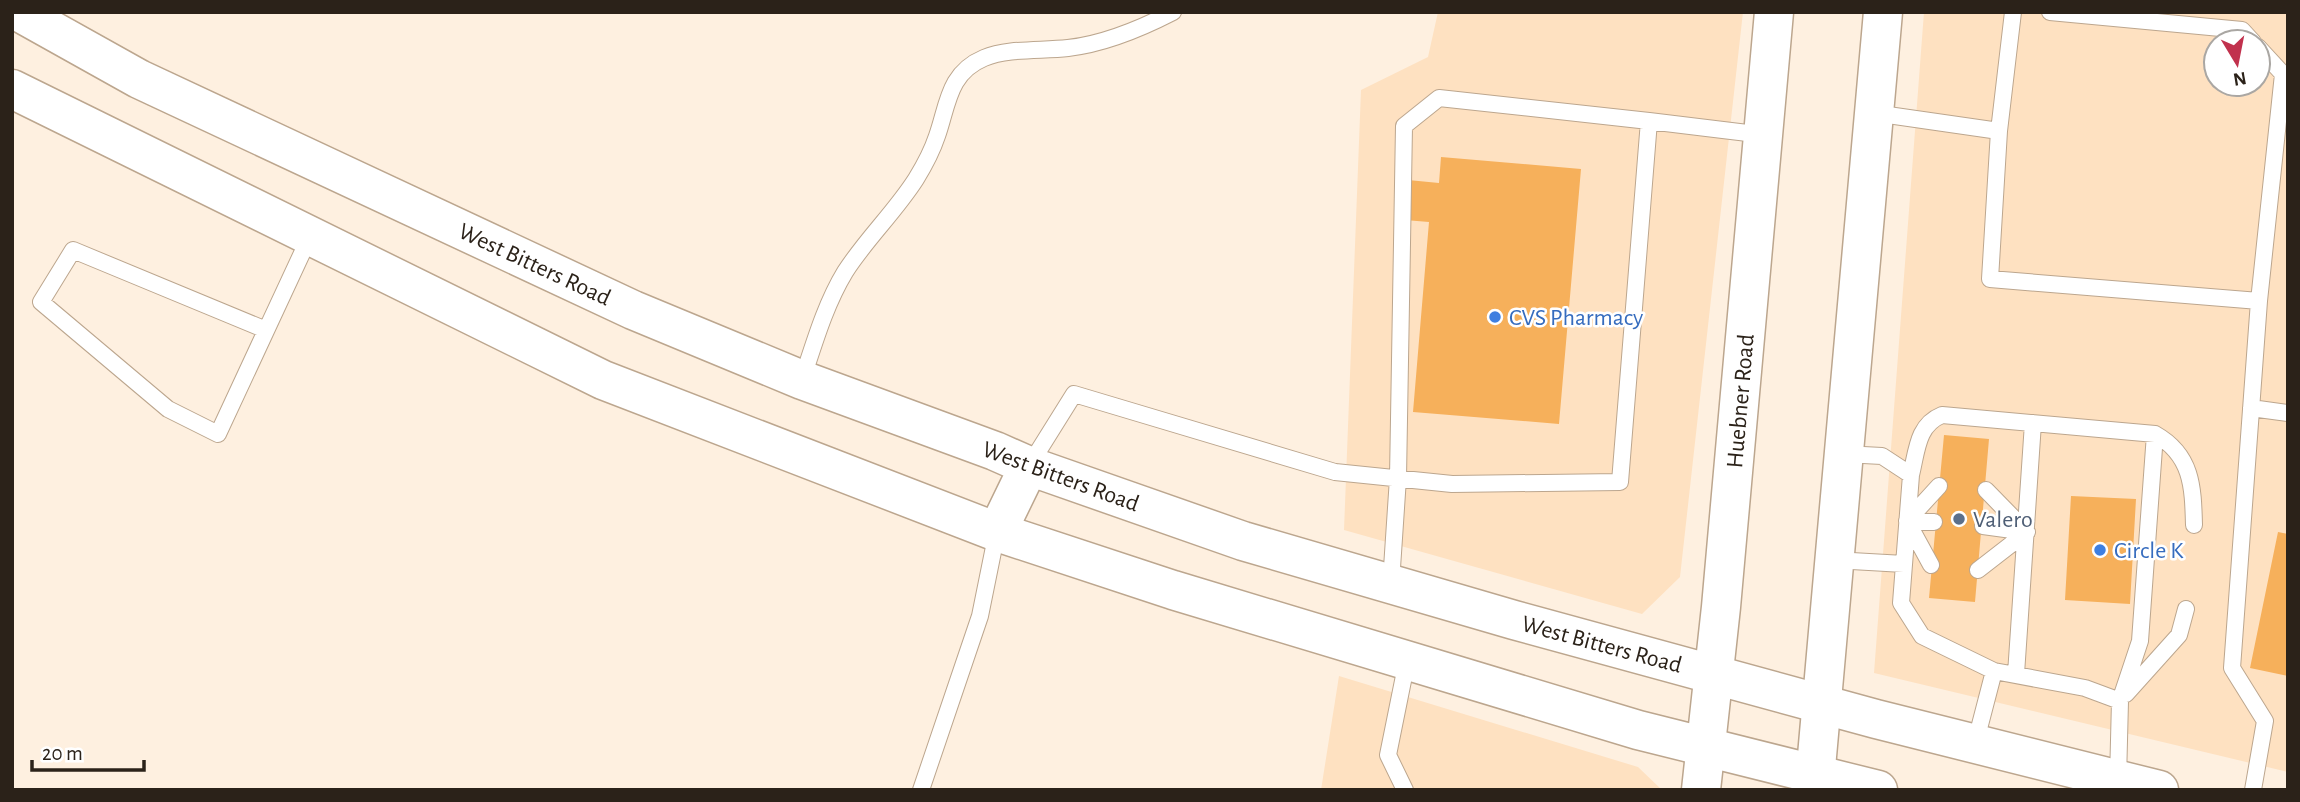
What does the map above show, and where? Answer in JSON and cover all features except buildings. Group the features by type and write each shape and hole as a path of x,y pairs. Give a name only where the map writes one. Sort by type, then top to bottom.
{"main road":[{"name":"West Bitters Road","path":"19,12 151,85 633,310 802,380 1029,466 1243,541 1514,620 1822,705 2159,790"},
{"name":"Huebner Road","path":"1701,790 1714,675 1774,12"},
{"path":"1815,782 1883,12"},
{"path":"12,89 603,380 997,532 1407,662 1705,747 1815,782 1878,790"},
{"path":"997,532 1029,466"}],"lane":[{"path":"802,380 821,326 844,275 916,179 937,136 948,92 970,67 983,58 995,55 1072,48 1113,37 1146,26 1172,12"},
{"path":"2013,12 1999,131 1990,279 2259,301"},
{"path":"2050,12 2221,28"},
{"path":"2253,790 2265,720 2232,668 2259,301 2283,74 2272,62"},
{"path":"1391,583 1398,478 1404,126 1439,99 1764,135"},
{"path":"1874,113 1999,131"},
{"path":"1029,466 1074,394 1335,472 1452,484 1620,482 1649,121"},
{"path":"266,330 73,250 41,302 168,408 218,434 310,236"},
{"path":"2251,408 2288,413"},
{"path":"2120,701 2085,688 1994,671 1922,636 1901,603 1911,475 1922,430 1933,419 1942,415 2155,434 2171,443 2189,473 2194,525"},
{"path":"2016,674 2033,423"},
{"path":"2118,780 2120,701 2140,641 2155,434"},
{"path":"1844,454 1882,456 1911,475"},
{"path":"1907,521 1939,486"},
{"path":"1986,491 2027,533"},
{"path":"1907,521 1934,522"},
{"path":"1907,521 1931,565"},
{"path":"1983,526 2027,533"},
{"path":"921,790 980,616 997,532"},
{"path":"1978,570 2027,533"},
{"path":"1834,560 1904,564"},
{"path":"2120,701 2179,635 2186,609"},
{"path":"1405,790 1388,755 1407,662"},
{"path":"1975,744 1994,671"}],"shaded area":[{"path":"1438,12 1743,12 1680,577 1642,614 1344,530 1361,90 1428,57"},
{"path":"1924,12 2288,12 2288,772 1874,673"},
{"path":"1339,676 1638,767 1662,790 1321,790"}],"place":[{"name":"CVS Pharmacy","path":"1495,317"},
{"name":"Valero","path":"1959,519"},
{"name":"Circle K","path":"2100,550"}]}
